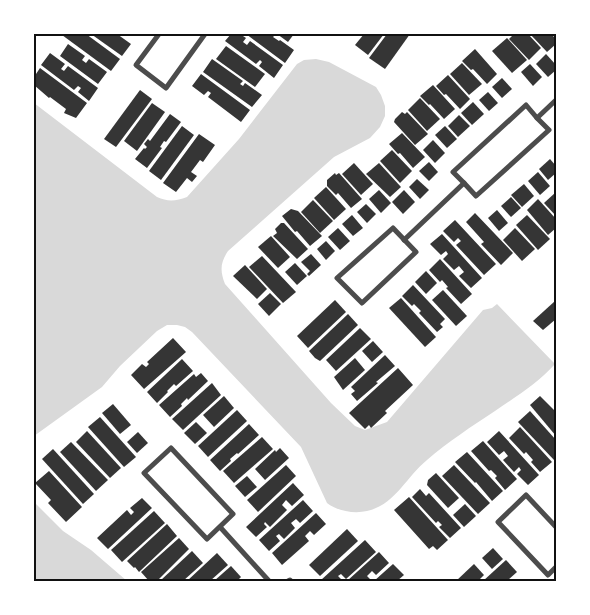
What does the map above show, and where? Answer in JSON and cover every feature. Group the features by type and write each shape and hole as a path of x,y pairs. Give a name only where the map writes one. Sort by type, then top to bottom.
{"street":[{"path":"160,34 136,65 166,88 205,34"},
{"path":"537,118 556,100"},
{"path":"526,105 537,118 548,130 476,196 453,172 526,105"},
{"path":"404,240 464,183"},
{"path":"393,228 404,240 416,252 362,302 337,278 393,228"},
{"path":"171,448 234,514 220,527 207,539 144,473 171,448"},
{"path":"556,528 526,496 498,522 548,575 556,567"},
{"path":"220,527 269,581"}],"shaded area":[{"path":"316,59 329,62 376,87 385,106 385,116 380,127 370,138 334,157 228,251 223,259 222,267 225,284 331,403 355,426 365,430 387,422 483,310 492,308 497,304 555,364 527,389 435,453 393,497 377,508 362,512 341,510 327,503 301,447 192,332 185,327 177,325 167,325 157,331 120,366 102,387 34,436 34,103 157,197 165,200 176,200 187,197 239,139 297,64 304,60"},
{"path":"34,502 63,531 91,550 127,581 34,581"}],"building":[{"path":"63,34 86,34 120,59 111,71"},
{"path":"91,34 117,34 131,44 122,56"},
{"path":"231,34 240,34 246,38 243,42 247,45 250,41 283,65 274,78 259,66 262,62 260,60 256,64 225,41"},
{"path":"246,34 272,34 273,37 294,50 285,63"},
{"path":"277,34 294,34 288,42"},
{"path":"364,34 384,34 368,55 355,45"},
{"path":"387,34 410,34 385,69 369,58"},
{"path":"514,34 528,34 541,48 529,60 509,39"},
{"path":"530,34 551,34 556,39 556,44 547,52"},
{"path":"507,38 527,60 512,73 492,51"},
{"path":"68,44 85,56 82,60 86,63 89,59 107,72 98,84 60,56"},
{"path":"226,46 265,74 255,87 216,59"},
{"path":"475,49 497,74 487,84 473,69 471,70 462,61"},
{"path":"50,53 65,64 61,69 64,71 68,66 98,88 89,101 78,92 81,88 78,86 74,90 41,65"},
{"path":"546,54 556,65 556,70 548,77 536,64"},
{"path":"212,59 243,81 240,84 243,86 245,83 262,95 252,107 203,72"},
{"path":"462,63 482,84 469,95 450,74"},
{"path":"530,64 542,77 533,86 521,72"},
{"path":"40,68 87,103 76,118 64,113 66,109 34,85 34,77"},
{"path":"201,74 250,110 241,122 208,97 211,93 208,91 204,95 192,86"},
{"path":"448,75 470,99 460,109 436,86"},
{"path":"502,78 512,89 502,98 492,87"},
{"path":"433,85 455,109 444,119 420,96"},
{"path":"140,90 152,99 116,147 104,139"},
{"path":"488,92 498,103 489,111 479,100"},
{"path":"420,98 440,119 427,131 408,110"},
{"path":"473,102 484,114 472,125 461,113"},
{"path":"152,103 165,112 137,151 124,141"},
{"path":"402,112 405,114 407,112 428,134 415,145 394,122"},
{"path":"170,114 181,122 166,142 164,141 160,147 162,148 147,168 135,159 147,147 144,144 148,139 150,141"},
{"path":"459,115 470,126 458,137 448,126"},
{"path":"182,126 194,135 161,180 149,171"},
{"path":"445,126 457,139 447,148 435,135"},
{"path":"402,133 425,157 413,168 389,144"},
{"path":"199,134 215,145 203,162 200,160 191,172 197,176 192,182 187,178 176,192 163,183"},
{"path":"433,140 445,153 435,163 423,150"},
{"path":"392,150 412,171 400,183 380,161"},
{"path":"550,159 556,166 556,173 548,180 539,169"},
{"path":"429,162 438,172 429,181 419,171"},
{"path":"354,163 373,184 361,195 342,174"},
{"path":"379,163 401,187 390,197 366,174"},
{"path":"538,172 550,186 540,195 528,181"},
{"path":"335,173 336,175 339,173 362,199 351,208 338,193 336,195 327,186 327,180"},
{"path":"417,179 429,190 420,199 409,187"},
{"path":"524,184 534,196 522,207 511,195"},
{"path":"326,187 346,209 334,220 314,198"},
{"path":"379,190 391,203 381,213 369,199"},
{"path":"404,190 415,202 403,214 392,202"},
{"path":"556,192 556,216 544,203"},
{"path":"511,197 521,208 511,217 501,206"},
{"path":"538,199 556,219 556,228 548,235 527,210"},
{"path":"313,200 333,221 320,233 301,212"},
{"path":"366,204 376,214 367,223 357,212"},
{"path":"291,209 298,211 322,236 310,246 282,216"},
{"path":"497,210 508,223 499,231 488,218"},
{"path":"475,213 513,253 501,265 481,244 484,242 466,222"},
{"path":"352,215 363,228 353,236 342,224"},
{"path":"527,215 550,239 538,250 516,225"},
{"path":"455,220 496,264 484,275 456,245 461,241 458,238 454,242 443,231"},
{"path":"281,223 284,223 308,249 297,259 273,236 277,233 275,229"},
{"path":"338,228 350,241 340,250 328,237"},
{"path":"515,228 535,249 522,261 503,240"},
{"path":"442,234 482,278 471,288 459,276 464,272 459,266 454,270 443,259 448,254 446,251 441,255 430,244"},
{"path":"271,236 290,257 278,268 258,247"},
{"path":"326,241 335,251 326,260 317,249"},
{"path":"311,254 321,265 309,276 307,274 310,271 301,262"},
{"path":"262,256 296,292 283,303 249,267"},
{"path":"440,259 472,294 461,304 446,288 448,287 442,280 440,282 429,270"},
{"path":"295,263 307,276 297,285 285,272"},
{"path":"245,265 267,289 257,299 233,276"},
{"path":"426,271 437,283 426,294 415,282"},
{"path":"413,285 445,319 440,324 443,327 437,332 419,313 421,311 414,304 412,306 402,296"},
{"path":"443,290 467,316 456,326 432,300"},
{"path":"270,293 281,304 269,316 258,304"},
{"path":"401,298 436,337 425,347 389,308"},
{"path":"335,300 346,312 308,348 297,336"},
{"path":"555,301 556,319 543,330 533,321"},
{"path":"348,314 358,325 320,361 315,358 309,351"},
{"path":"360,328 371,339 336,371 326,360"},
{"path":"173,338 186,352 144,389 131,375 142,364 146,367 149,364 147,362"},
{"path":"373,341 383,352 372,362 362,351"},
{"path":"385,355 395,366 357,401 351,394 355,391 351,387"},
{"path":"355,358 365,370 343,390 334,377"},
{"path":"182,359 193,371 176,386 174,384 157,403 147,392"},
{"path":"398,368 413,385 385,411 387,413 371,428 369,425 365,429 349,413"},
{"path":"201,373 208,381 188,400 187,398 181,404 182,406 170,417 159,405 194,374 196,377"},
{"path":"212,383 221,395 183,430 172,419"},
{"path":"224,396 234,408 214,427 203,415"},
{"path":"540,396 556,412 556,436 530,405"},
{"path":"113,404 131,425 120,434 102,413"},
{"path":"237,410 247,421 208,457 198,446"},
{"path":"530,411 556,440 556,458 554,460 518,422"},
{"path":"100,417 136,457 124,467 88,427"},
{"path":"196,422 207,433 195,444 184,433"},
{"path":"249,424 259,435 230,459 231,461 220,471 210,460"},
{"path":"520,427 552,462 540,472 531,462 533,460 526,452 524,454 509,438"},
{"path":"87,431 121,468 110,478 76,442"},
{"path":"499,431 539,475 528,485 517,474 521,470 519,467 514,472 503,460 508,456 504,451 499,455 487,442"},
{"path":"138,432 148,443 137,453 127,442"},
{"path":"262,437 273,449 234,483 223,471"},
{"path":"483,441 517,479 505,490 495,478 497,476 491,470 489,471 471,451"},
{"path":"71,442 108,480 96,491 60,452"},
{"path":"280,448 289,458 265,480 255,469 275,450 276,452"},
{"path":"53,449 94,494 83,504 42,459"},
{"path":"467,452 503,491 492,501 455,462"},
{"path":"286,465 296,476 258,512 247,500"},
{"path":"454,465 490,503 478,514 442,476"},
{"path":"49,471 82,507 66,522 48,503 51,500 35,483"},
{"path":"436,473 459,498 448,508 427,485 428,480"},
{"path":"247,476 257,487 245,497 235,486"},
{"path":"293,483 304,495 292,506 286,500 282,505 287,510 270,527 265,522 264,524 267,527 256,537 246,527"},
{"path":"420,489 426,496 429,493 461,528 450,538 439,527 442,525 438,521 436,523 412,497"},
{"path":"409,497 448,540 437,550 433,546 429,549 394,510"},
{"path":"142,498 152,508 108,549 97,538 127,510 131,515 134,512 130,508"},
{"path":"303,500 313,511 300,523 296,519 291,523 295,528 284,539 279,534 276,536 280,541 269,551 259,540"},
{"path":"465,504 476,516 464,527 453,515"},
{"path":"154,511 165,523 122,562 111,550"},
{"path":"316,513 326,524 314,535 310,531 305,536 309,541 282,565 272,553"},
{"path":"167,524 177,536 139,572 127,561"},
{"path":"347,529 358,541 320,576 309,565"},
{"path":"179,538 189,549 157,581 149,581 141,572"},
{"path":"365,540 376,552 346,579 341,574 338,576 343,581 321,580"},
{"path":"493,548 503,559 492,569 482,558"},
{"path":"192,551 203,563 183,581 160,581"},
{"path":"379,552 389,563 376,575 372,571 367,576 372,581 347,581"},
{"path":"217,553 228,565 210,581 187,581"},
{"path":"506,560 517,572 507,581 483,581"},
{"path":"393,564 404,575 397,581 374,581"},
{"path":"474,564 484,575 478,581 456,581"},
{"path":"231,566 241,577 237,581 214,581"}]}
